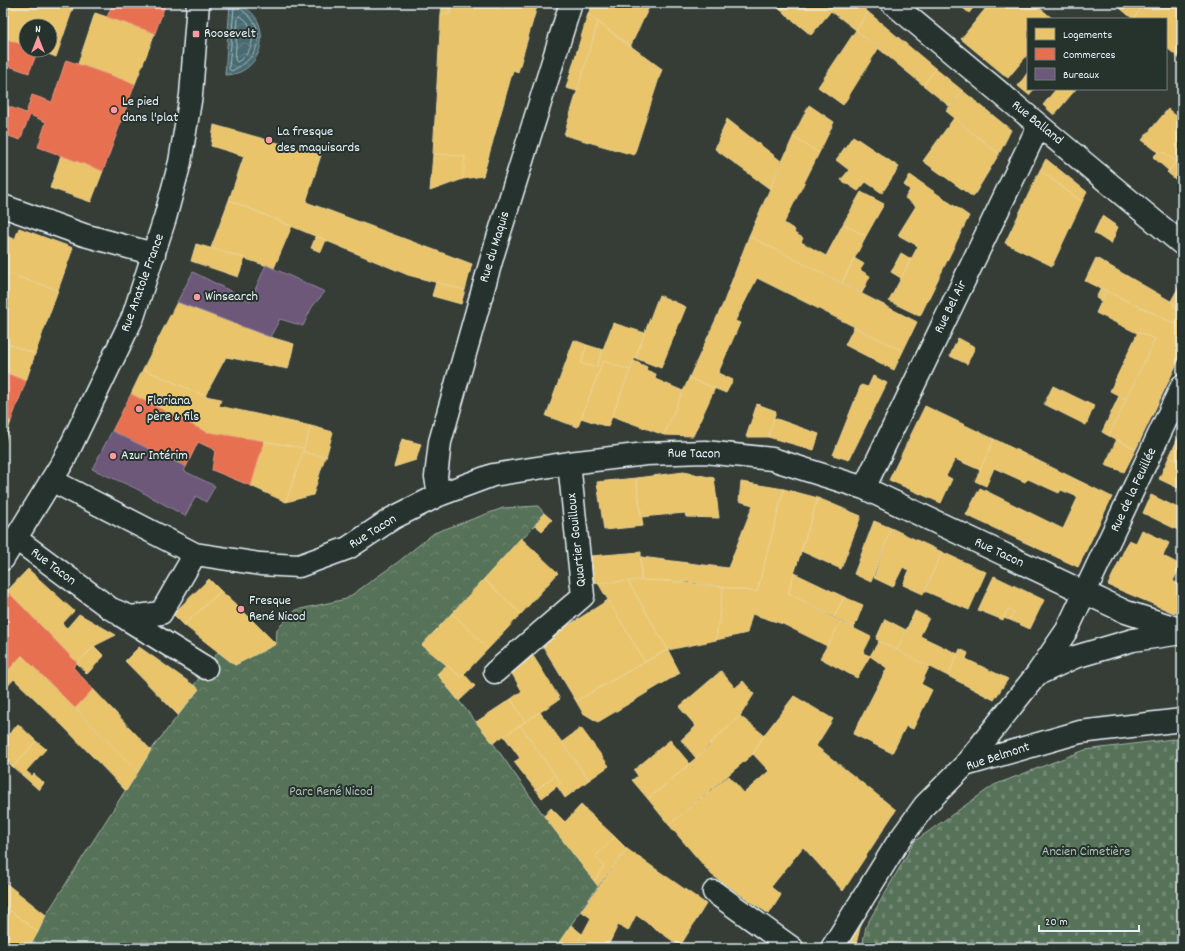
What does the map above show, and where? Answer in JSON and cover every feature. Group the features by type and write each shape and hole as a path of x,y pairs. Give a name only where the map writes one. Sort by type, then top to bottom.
{"street":[{"name":"Rue Anatole France","path":"3,559 15,538 53,481 133,317 154,254 180,162 191,95 198,3"},
{"name":"Rue du Maquis","path":"439,495 436,477 440,442 493,254 571,3"},
{"name":"Rue Balland","path":"892,3 1182,244"},
{"name":"Rue Bel Air","path":"864,488 1039,125"},
{"path":"3,206 84,234 154,254"},
{"name":"Rue de la Feuillée","path":"965,765 1037,674 1067,630 1182,386"},
{"name":"Rue Tacon","path":"53,481 195,554 260,564 299,566 348,548 393,518 439,495 493,475 569,463 646,454 705,452 772,459 864,488 1126,612 1182,632"},
{"name":"Quartier Gouilloux","path":"494,672 583,596 569,463"},
{"name":"Rue Tacon","path":"15,538 111,609 131,617 161,613 195,554"},
{"path":"111,609 206,668"},
{"path":"1037,674 1075,656 1126,642 1182,632"},
{"name":"Rue Belmont","path":"832,948 896,845 925,805 965,765 1080,732 1182,720"},
{"path":"714,892 792,948"}],"green space":[{"name":"Parc René Nicod","path":"538,506 544,513 535,525 422,645 447,665 437,674 493,743 544,816 598,886 555,948 29,948 46,915 151,750 199,689 194,685 218,652 235,665 276,644 277,629 296,610 346,599 398,562 434,533 503,508"},
{"name":"Ancien Cimetière","path":"1173,739 1182,741 1182,948 862,948 866,926 915,841 994,785 1085,750"}],"water":[{"path":"230,3 245,8 255,16 260,28 261,41 258,54 251,64 240,72 225,75"}],"building: Logements":[{"path":"3,3 52,3 73,8 58,51 58,18 18,18 18,43 3,38"},
{"path":"52,3 75,3 73,8"},
{"path":"442,3 450,3 450,14 441,14"},
{"path":"450,3 538,3 518,72 513,70 483,176 463,179 465,156 433,154 441,14 450,14"},
{"path":"593,3 651,3 630,47 588,14"},
{"path":"772,3 858,3 868,12 856,30 831,11 811,35"},
{"path":"957,3 977,3 969,13"},
{"path":"990,3 1034,3 1052,18 1027,18 1027,55 1008,78 961,39"},
{"path":"1114,3 1145,3 1134,18"},
{"path":"1145,3 1178,3 1182,6 1182,61 1167,48 1167,18 1134,18"},
{"path":"868,12 936,69 923,85 856,30"},
{"path":"95,13 155,33 135,84 78,64"},
{"path":"588,14 598,22 577,91 566,88"},
{"path":"598,22 662,69 634,155 564,135"},
{"path":"856,30 878,49 843,105 818,87"},
{"path":"936,69 963,91 949,106 923,85"},
{"path":"1027,73 1027,90 1033,90 1029,95 1018,86"},
{"path":"1055,90 1075,90 1054,115 1043,105"},
{"path":"963,91 1011,130 999,154 946,111"},
{"path":"809,105 834,122 819,153 793,137"},
{"path":"1168,109 1182,121 1182,154 1176,162 1165,153 1158,152 1142,140"},
{"path":"954,118 999,154 973,197 923,161"},
{"path":"727,119 781,161 770,189 715,149"},
{"path":"214,125 321,155 306,202 472,264 465,290 408,275 229,200 244,156 211,146"},
{"path":"853,136 899,167 882,193 866,182 858,191 841,180 849,170 836,160"},
{"path":"793,137 819,153 784,223 795,230 794,233 803,238 801,242 826,256 843,224 866,236 842,283 749,236"},
{"path":"1158,152 1165,153 1176,162 1169,171 1153,157"},
{"path":"433,154 465,156 463,179 430,191"},
{"path":"1182,154 1182,171 1174,164"},
{"path":"61,155 103,171 91,202 50,188"},
{"path":"1046,159 1087,192 1082,202 1040,170"},
{"path":"1174,164 1182,171 1182,185 1167,172"},
{"path":"1040,170 1082,202 1052,266 1005,243"},
{"path":"910,175 969,216 920,316 889,301 918,246 898,235 916,206 905,198 910,190 904,185"},
{"path":"861,192 884,204 866,236 843,224"},
{"path":"229,200 292,226 274,268 211,248"},
{"path":"1102,216 1118,227 1111,244 1094,233"},
{"path":"19,228 73,248 58,290 3,272 3,235 15,239"},
{"path":"316,236 326,240 321,252 311,248"},
{"path":"749,236 917,322 903,351 757,278 735,321 740,323 718,373 733,380 726,393 689,378 723,304"},
{"path":"196,244 245,258 238,277 191,261"},
{"path":"901,253 911,259 901,278 891,272"},
{"path":"854,258 864,264 860,270 870,276 862,293 842,283"},
{"path":"1096,258 1174,303 1174,307 1182,311 1182,327 1085,281"},
{"path":"3,272 58,290 35,354 3,342"},
{"path":"1182,281 1182,311 1174,307 1174,303 1171,301"},
{"path":"436,282 465,290 461,304 432,296"},
{"path":"1101,288 1106,291 1101,301 1096,298"},
{"path":"1106,291 1182,327 1182,353 1136,449 1109,436 1155,339 1138,332 1137,333 1096,313"},
{"path":"659,295 686,307 661,368 635,358"},
{"path":"177,302 270,337 294,344 288,369 226,357 205,396 143,369"},
{"path":"613,323 645,333 630,370 603,361 578,427 546,416 574,340 587,345 581,363 596,368"},
{"path":"854,327 903,351 894,370 845,345"},
{"path":"1138,332 1155,339 1126,399 1110,391"},
{"path":"958,338 975,347 967,364 950,356"},
{"path":"3,342 35,354 26,381 3,372"},
{"path":"587,345 603,350 596,368 581,363"},
{"path":"603,361 630,370 608,427 581,418"},
{"path":"634,361 647,367 646,370 656,374 655,379 683,391 664,435 612,416"},
{"path":"143,369 205,396 221,399 219,406 311,426 304,448 206,432 131,394"},
{"path":"873,376 887,383 849,460 833,455 861,385 868,387"},
{"path":"689,378 715,388 693,436 664,435"},
{"path":"1053,386 1094,406 1086,425 1044,404"},
{"path":"1119,396 1126,399 1109,436 1102,432"},
{"path":"757,404 776,411 768,437 746,437"},
{"path":"925,406 994,439 980,470 955,459 946,476 952,479 941,503 889,480"},
{"path":"3,418 11,421 3,447"},
{"path":"774,418 819,434 814,450 768,437"},
{"path":"311,426 333,432 326,457 303,452"},
{"path":"1182,430 1182,464 1169,457"},
{"path":"402,439 421,444 416,460 394,467"},
{"path":"994,439 1112,497 1078,567 966,515 980,488 1063,529 1078,497 1061,490 1059,493 1028,479 1025,482 994,468 986,486 975,481"},
{"path":"1117,439 1136,449 1124,472 1105,465"},
{"path":"264,441 304,448 286,502 251,486"},
{"path":"303,452 325,457 313,495 286,502"},
{"path":"1169,457 1182,464 1182,490 1159,479"},
{"path":"684,472 714,478 719,518 686,517 685,513 641,517 636,478"},
{"path":"636,478 643,526 604,530 597,482"},
{"path":"741,482 784,489 757,592 689,582 641,580 641,557 728,568 753,505 739,501"},
{"path":"784,489 818,498 788,593 841,622 827,646 783,624 752,614 747,633 716,640 723,587 757,592"},
{"path":"1151,495 1182,510 1182,532 1143,513"},
{"path":"818,498 861,516 841,569 801,551"},
{"path":"544,513 552,520 542,531 535,525"},
{"path":"874,521 891,528 871,582 854,574"},
{"path":"891,528 942,552 923,594 903,585 909,571 903,567 893,587 874,578"},
{"path":"1142,530 1169,543 1163,556 1181,565 1173,581 1182,586 1182,607 1174,613 1108,585 1129,540 1136,543"},
{"path":"521,538 558,573 521,614 484,579"},
{"path":"641,552 641,580 591,583 587,561 591,560 591,556"},
{"path":"942,552 986,572 969,610 925,591"},
{"path":"28,569 74,611 62,624 67,628 79,614 116,635 96,645 77,663 7,591"},
{"path":"794,573 844,597 834,617 788,593"},
{"path":"994,576 1044,600 1030,629 1010,620 1014,612 1008,609 1003,620 978,610"},
{"path":"209,579 221,591 184,625 173,614"},
{"path":"484,579 521,614 488,649 452,613"},
{"path":"659,580 723,587 716,640 668,650 628,581"},
{"path":"628,581 668,650 645,662 598,583"},
{"path":"221,591 276,644 235,665 184,625"},
{"path":"844,597 863,605 854,628 834,617"},
{"path":"608,600 645,662 576,701 541,643"},
{"path":"1008,609 1014,612 1010,620 1003,618"},
{"path":"915,611 929,618 920,636 958,654 948,676 897,650"},
{"path":"452,613 488,649 461,677 422,645"},
{"path":"885,619 906,630 897,650 876,639"},
{"path":"841,622 871,637 863,653 870,656 857,678 820,658"},
{"path":"879,641 929,667 921,684 932,690 913,729 906,726 892,753 853,734 887,668 870,656"},
{"path":"94,646 104,656 87,674 77,663"},
{"path":"139,647 199,689 178,715 125,661"},
{"path":"960,649 968,653 966,659 1008,679 994,700 948,676"},
{"path":"668,650 680,673 598,722 583,713 576,701"},
{"path":"530,651 560,699 525,722 511,699 522,691 510,670"},
{"path":"22,655 138,772 126,791 63,726 14,679 3,691 3,667 7,671"},
{"path":"447,665 461,677 464,674 475,686 459,701 437,674"},
{"path":"721,671 735,688 743,681 754,694 740,716 696,758 681,740 696,726 679,707"},
{"path":"93,689 151,750 138,772 75,708"},
{"path":"794,696 833,719 816,746 896,810 843,891 803,847 771,887 781,895 769,914 712,875 669,825 729,776 744,793 769,771 753,754 764,735"},
{"path":"511,699 525,722 493,743 476,722"},
{"path":"540,712 589,780 565,798 557,786 561,783 520,725"},
{"path":"740,716 764,735 753,754 669,825 648,799 711,745 710,743"},
{"path":"18,724 36,741 13,767 3,758 3,741"},
{"path":"520,725 555,775 536,790 514,762 520,758 504,736"},
{"path":"581,728 609,766 589,780 562,742"},
{"path":"670,740 690,764 648,799 632,780 638,776 634,770"},
{"path":"36,741 46,749 26,771 32,776 34,774 44,783 39,790 13,767"},
{"path":"555,775 561,783 542,798 536,790"},
{"path":"581,805 615,837 595,857 604,866 594,881 544,816 551,808 565,822"},
{"path":"615,837 627,849 598,886 594,881 604,866 595,857"},
{"path":"627,849 706,904 680,946 636,915 628,931 618,925 607,948 575,948 591,918 581,911"},
{"path":"3,881 46,915 38,932 3,905"},
{"path":"3,905 38,932 29,948 3,948"},
{"path":"861,924 855,948 846,948"},
{"path":"571,925 582,934 575,948 555,948"}],"building: Commerces":[{"path":"113,3 166,3 155,33 107,17"},
{"path":"3,38 18,43 18,58 35,58 29,73 3,64"},
{"path":"66,60 135,84 103,171 38,147 46,122 30,115 20,140 3,134 3,112 7,106 26,113 32,95 52,102"},
{"path":"3,372 26,381 11,421 3,418"},
{"path":"131,394 206,432 264,441 251,486 212,470 215,450 198,442 186,467 112,431"},
{"path":"7,591 77,663 73,667 93,689 75,708 22,655 7,671 3,667 3,595"}],"building: Bureaux":[{"path":"266,265 325,292 312,307 303,326 280,319 270,337 177,302 193,272 250,301"},
{"path":"112,431 186,467 184,471 215,486 206,502 196,496 185,516 135,488 92,469"}],"place":[{"name":"Roosevelt","path":"196,34"},
{"name":"Le pied dans l'plat","path":"114,110"},
{"name":"La fresque des maquisards","path":"269,140"},
{"name":"Winsearch","path":"197,297"},
{"name":"Floriana père & fils","path":"139,409"},
{"name":"Azur Intérim","path":"113,456"},
{"name":"Fresque René Nicod","path":"241,609"}]}
